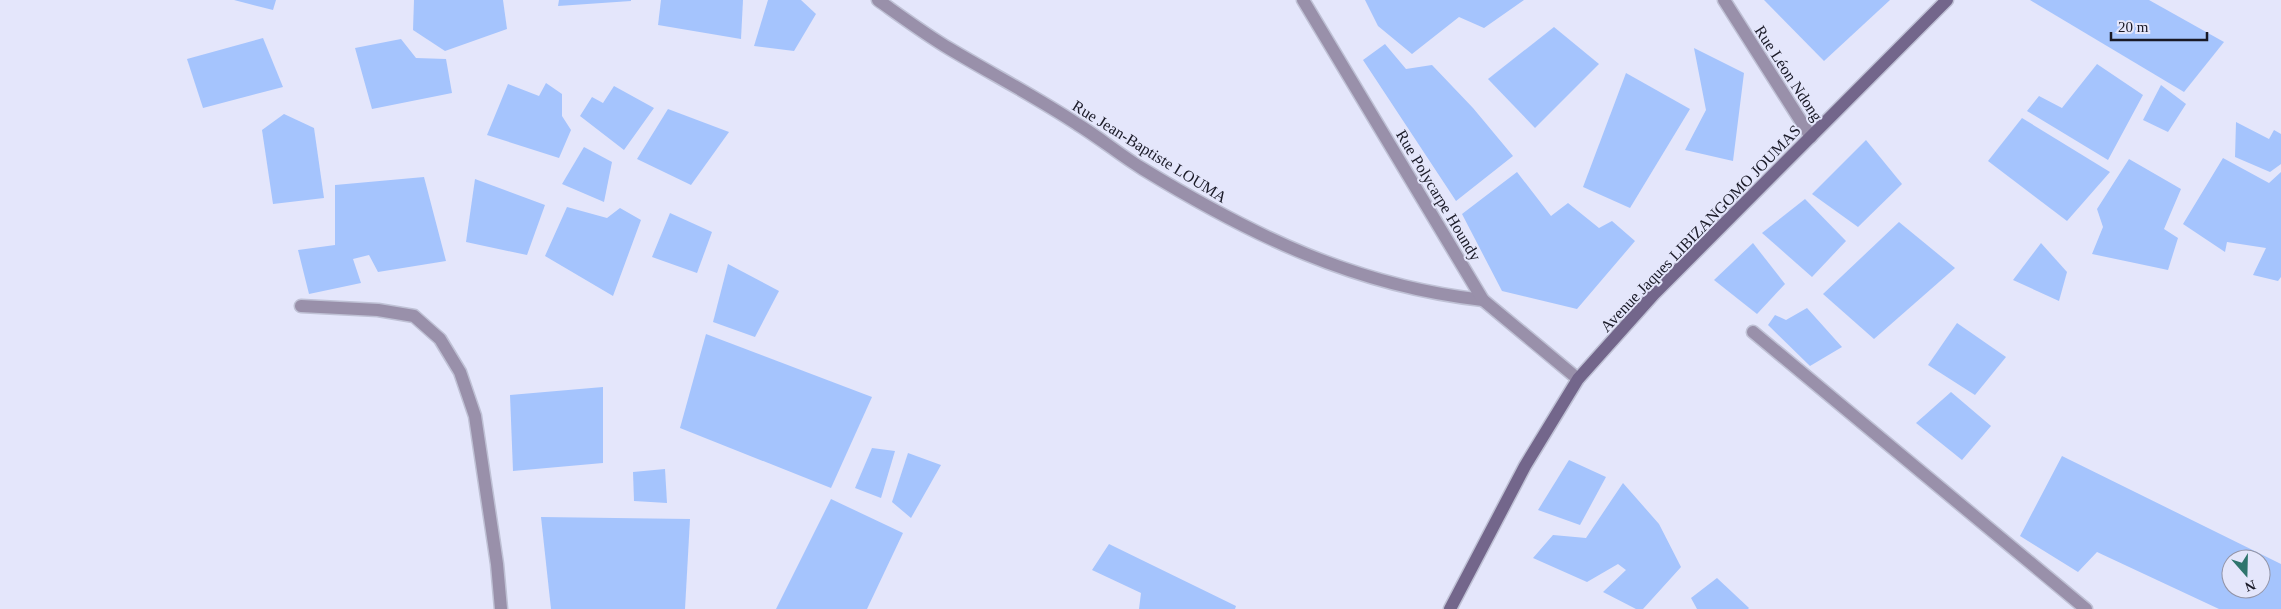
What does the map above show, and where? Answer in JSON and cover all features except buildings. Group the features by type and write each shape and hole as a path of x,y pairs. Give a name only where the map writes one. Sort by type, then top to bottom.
{"main road":[{"name":"Avenue Jaques LIBIZANGOMO JOUMAS","path":"1450,609 1525,466 1578,379 1654,294 1946,0"}],"street":[{"name":"Rue Jean-Baptiste LOUMA","path":"878,0 948,48 1077,124 1141,168 1222,216 1308,257 1372,279 1451,297 1483,300"},
{"name":"Rue Polycarpe Houndy","path":"1304,0 1483,300 1578,379"},
{"name":"Rue Léon Ndong","path":"1724,0 1811,137"},
{"path":"301,306 378,310 414,316 440,338 460,372 475,416 497,564 501,609"},
{"path":"1754,332 2086,609"}]}
